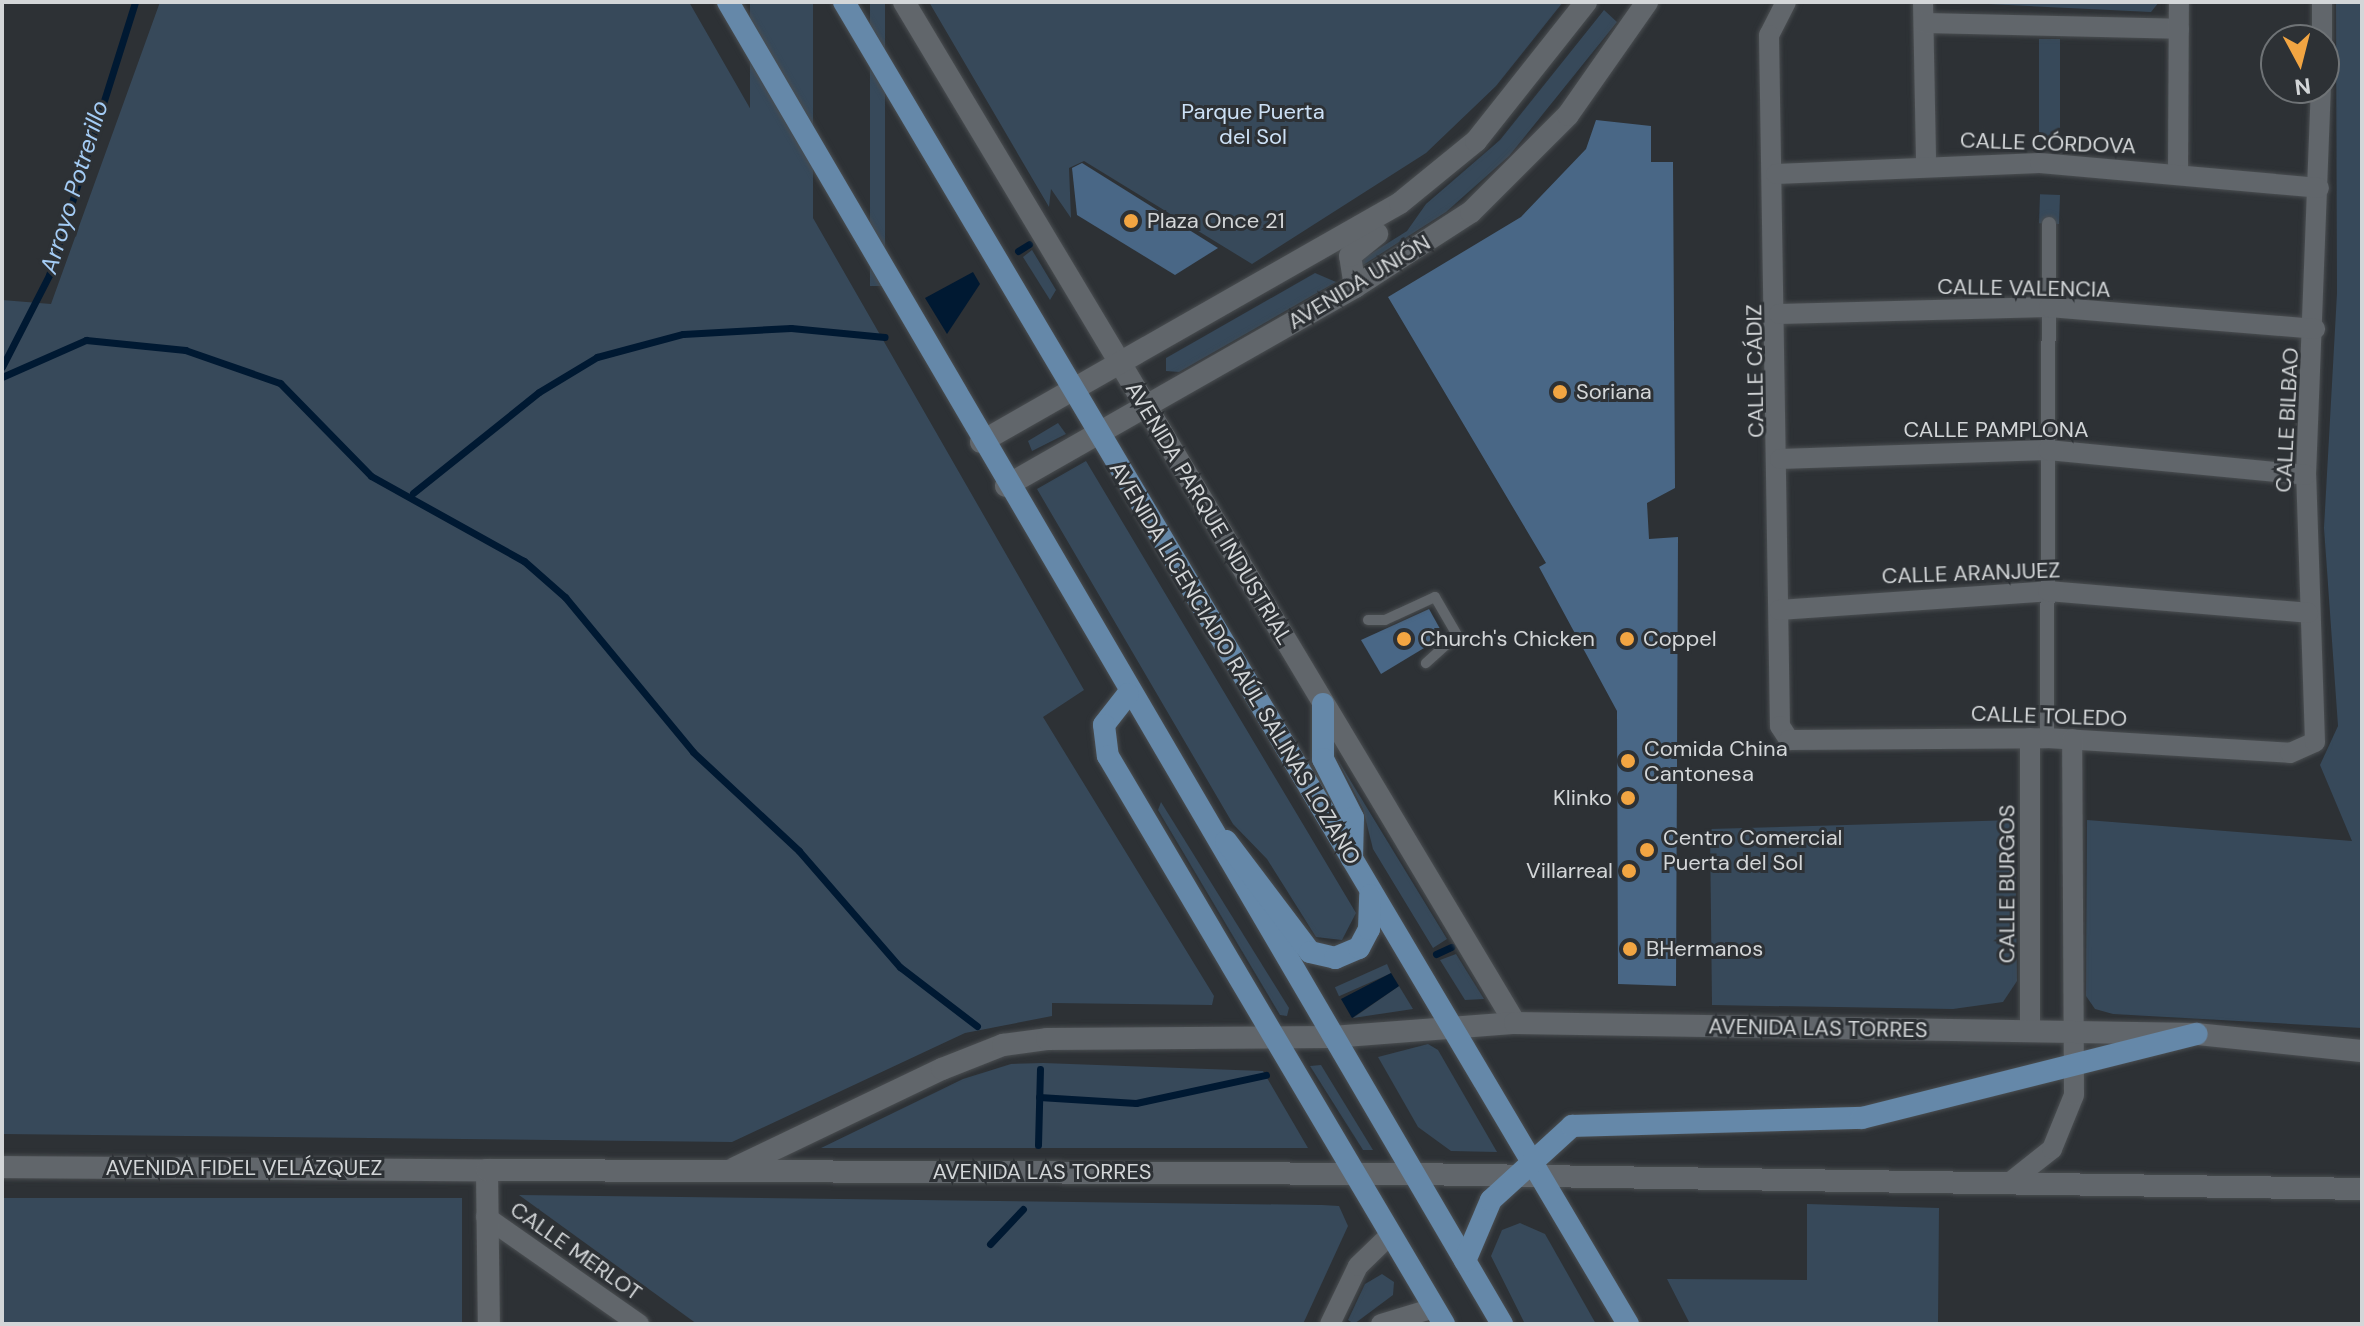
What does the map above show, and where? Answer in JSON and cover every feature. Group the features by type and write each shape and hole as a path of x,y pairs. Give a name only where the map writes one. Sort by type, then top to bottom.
{"main road":[{"path":"728,2 1006,486 1502,1324"},
{"name":"AVENIDA LICENCIADO RAÚL SALINAS LOZANO","path":"844,2 1628,1324"},
{"path":"1128,694 1104,725 1108,756 1439,1316"},
{"path":"1323,704 1323,759 1353,818 1352,860"},
{"path":"1203,822 1235,849 1310,952 1335,958 1359,948 1371,917 1370,892"},
{"path":"1534,1170 1547,1145 1587,1123 1862,1118 2197,1034"},
{"path":"1465,1261 1480,1215 1510,1178"}],"street":[{"name":"AVENIDA PARQUE INDUSTRIAL","path":"904,2 1515,1023"},
{"name":"AVENIDA UNIÓN","path":"981,442 1292,270 1400,203 1486,131 1586,2"},
{"name":"AVENIDA UNIÓN","path":"1006,486 1355,287 1503,184 1603,72 1647,2"},
{"path":"1923,2 1926,164"},
{"path":"2178,173 2179,2"},
{"path":"2322,2 2322,24"},
{"name":"CALLE CÁDIZ","path":"1785,3 1769,26 1779,314 1780,726 1789,740"},
{"path":"1924,23 2179,29"},
{"name":"CALLE BILBAO","path":"2307,749 2319,724 2308,613 2306,475 2315,329 2321,104"},
{"name":"CALLE CÓRDOVA","path":"1776,174 1926,164 2178,173 2319,188"},
{"path":"1355,287 1350,256 1382,231 1400,203"},
{"name":"CALLE BURGOS","path":"2030,1031 2038,738 2048,591 2049,224"},
{"path":"1292,270 1323,267 1355,287"},
{"name":"CALLE VALENCIA","path":"1779,314 2049,307 2315,329"},
{"name":"CALLE PAMPLONA","path":"1780,459 2048,450 2306,475"},
{"name":"CALLE ARANJUEZ","path":"1779,610 2048,591 2308,613"},
{"name":"CALLE TOLEDO","path":"1789,740 2038,738 2307,749"},
{"path":"2009,1183 2060,1137 2072,1111 2072,739"},
{"name":"AVENIDA LAS TORRES","path":"731,1170 1003,1045 1332,1037 1449,1024 1515,1023 2197,1034 2362,1051"},
{"path":"1547,1145 1567,1178"},
{"name":"AVENIDA FIDEL VELÁZQUEZ","path":"2,1167 487,1170"},
{"path":"487,1170 489,1324"},
{"name":"AVENIDA LAS TORRES","path":"487,1170 1354,1174"},
{"path":"1354,1174 1510,1178 1534,1170 1567,1178 2362,1189"},
{"name":"CALLE MERLOT","path":"486,1217 639,1324"},
{"path":"1331,1324 1358,1266 1390,1235"},
{"path":"1381,1324 1410,1310 1439,1316"}],"lane":[{"path":"1368,620 1385,620 1435,597 1457,635 1426,663"}],"green space":[{"path":"160,2 689,2 1084,690 1043,717 1214,996 1212,1005 1052,1003 1052,1016 965,1033 732,1142 2,1134 2,300 51,304"},
{"path":"750,2 813,2 813,485 750,485"},
{"path":"870,2 885,2 885,286 870,286"},
{"name":"Parque Puerta del Sol","path":"929,2 1563,2 1496,86 1426,153 1252,264 1084,161 1069,168 1071,218 1051,189 1049,207"},
{"path":"1947,2 2159,2 2151,12"},
{"path":"2336,2 2362,2 2362,1028 2113,1014 2095,1009 2086,996 2087,820 2352,841 2320,765 2338,726 2324,528 2337,293 2336,104 2340,104 2340,24 2336,24"},
{"path":"1604,10 1617,22 1509,156 1446,212 1360,267 1356,263 1407,231 1426,204 1500,140"},
{"path":"2039,39 2060,39 2060,140 2039,140"},
{"path":"2040,194 2060,195 2059,224 2039,223"},
{"path":"1032,250 1056,290 1050,300 1023,257"},
{"path":"1315,273 1336,282 1179,372 1166,371 1166,358"},
{"path":"1058,423 1066,434 1032,451 1028,441"},
{"path":"1086,461 1356,913 1342,940 1316,937 1267,859 1233,824 1037,489"},
{"path":"1336,757 1447,939 1433,948 1373,849 1363,809"},
{"path":"1161,802 1289,1008 1287,1016 1280,1015 1158,810"},
{"path":"2015,820 2017,981 2003,1002 1953,1009 1712,1005 1710,829"},
{"path":"1456,954 1484,999 1465,1000 1440,960"},
{"path":"1387,964 1391,973 1339,996 1335,987"},
{"path":"1399,986 1413,1009 1353,1018"},
{"path":"1428,1044 1438,1050 1497,1152 1451,1151 1418,1127 1378,1057"},
{"path":"1011,1064 1263,1071 1308,1148 821,1148 963,1079"},
{"path":"1321,1065 1373,1150 1363,1150 1310,1066"},
{"path":"519,1195 1322,1205 1339,1206 1348,1226 1303,1324 697,1324"},
{"path":"2,1198 462,1198 462,1324 2,1324"},
{"path":"1807,1204 1939,1208 1938,1324 1690,1324 1667,1279 1807,1280"},
{"path":"1520,1223 1545,1234 1596,1324 1525,1324 1491,1256 1502,1230"},
{"path":"1382,1274 1394,1282 1393,1295 1354,1324 1348,1320 1365,1284"}],"shaded area":[{"path":"973,272 980,284 947,334 925,298"},
{"path":"1391,973 1399,986 1352,1018 1341,999"}],"building":[{"name":"Soriana","path":"1596,120 1651,126 1651,162 1673,162 1675,488 1647,503 1649,539 1678,537 1676,986 1618,984 1617,711 1539,567 1546,563 1388,297 1521,217 1586,149"},
{"name":"Plaza Once 21","path":"1082,163 1218,248 1175,275 1077,215 1072,168"},
{"name":"Church's Chicken","path":"1429,609 1444,636 1381,674 1361,640"}],"waterway":[{"name":"Arroyo Potrerillo","path":"2,367 49,275 135,2"},
{"path":"1018,251 1029,244"},
{"path":"413,493 539,392 597,357 683,334 791,328 885,337"},
{"path":"2,377 86,340 185,350 280,383 371,476 524,561 565,597 693,752 799,851 900,967 977,1026"},
{"path":"1436,954 1451,947"},
{"path":"1038,1145 1040,1069"},
{"path":"1039,1097 1136,1103 1266,1075"},
{"path":"990,1244 1023,1209"}],"place":[{"name":"Plaza Once 21","path":"1131,221"},
{"name":"Soriana","path":"1560,392"},
{"name":"Church's Chicken","path":"1404,639"},
{"name":"Coppel","path":"1627,639"},
{"name":"Comida China Cantonesa","path":"1628,761"},
{"name":"Klinko","path":"1628,798"},
{"name":"Centro Comercial Puerta del Sol","path":"1647,850"},
{"name":"Villarreal","path":"1629,871"},
{"name":"BHermanos","path":"1630,949"}]}
